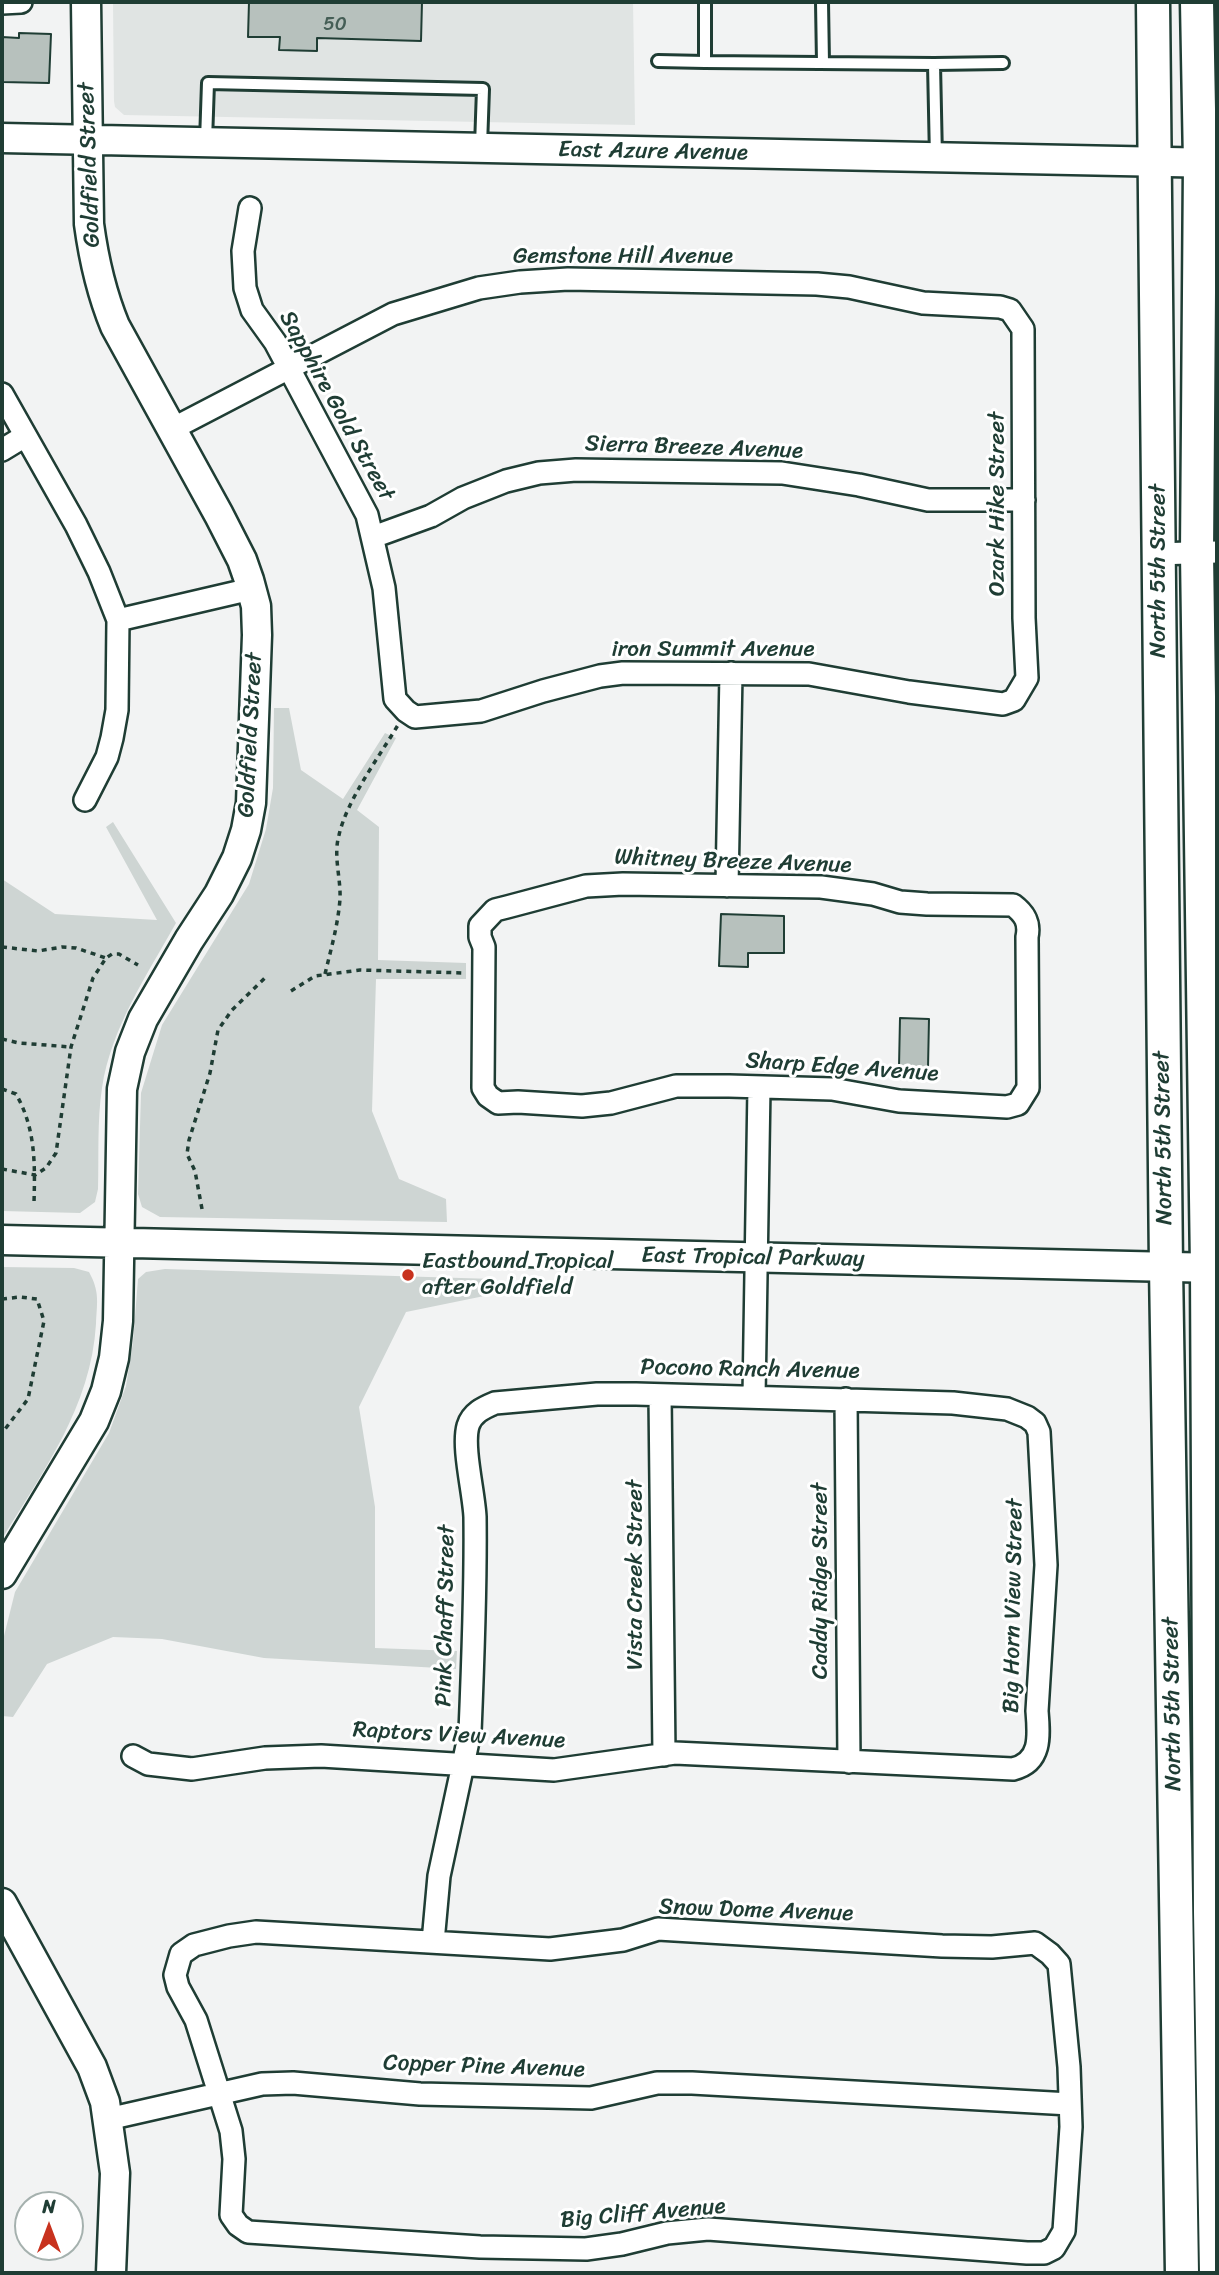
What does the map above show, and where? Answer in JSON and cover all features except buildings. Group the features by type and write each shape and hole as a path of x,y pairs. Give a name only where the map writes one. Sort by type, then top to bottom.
{"main road":[{"name":"North 5th Street","path":"1153,2 1166,1268 1182,2273"},
{"name":"North 5th Street","path":"1197,2 1208,163 1207,552 1216,2273"}],"street":[{"path":"2,3 21,2"},
{"name":"Goldfield Street","path":"2,1574 94,1421 106,1391 114,1358 118,1321 122,1101 130,1052 143,1019 219,894 237,858 251,803 256,606 242,560 115,326 102,294 89,224 86,2"},
{"name":"East Azure Avenue","path":"2,138 1208,163"},
{"name":"Sapphire Gold Street","path":"250,208 243,251 246,288 252,310 275,342 367,515 384,588 392,650 393,689 396,699 406,711"},
{"name":"Gemstone Hill Avenue","path":"172,429 393,313 479,288 520,282 568,279 849,287 923,303 1000,307 1010,310 1015,318"},
{"name":"Ozark Hike Street","path":"1015,318 1023,329 1027,678 1021,691"},
{"path":"2,394 76,525 118,620 117,710 113,738 107,757 85,800"},
{"path":"2,450 25,436"},
{"name":"Sierra Breeze Avenue","path":"373,537 431,516 463,498 506,481 539,473 576,470 782,473 847,482 928,500 1024,500"},
{"path":"1158,554 1207,552"},
{"path":"118,620 251,589"},
{"name":"iron Summit Avenue","path":"406,711 415,717 481,711 600,676 657,672 809,674 909,692 1003,704 1014,700 1021,691"},
{"path":"727,886 731,673"},
{"name":"Whitney Breeze Avenue","path":"484,974 484,947 480,926 486,917 507,906 586,886 624,884 821,887 927,904 1013,905 1022,912 1029,927 1028,1088 1023,1096"},
{"name":"Sharp Edge Avenue","path":"484,974 483,1088 488,1096 498,1103 582,1106 611,1103 676,1086 832,1089 899,1101 1006,1107 1018,1104 1023,1096"},
{"path":"754,1397 759,1087"},
{"name":"East Tropical Parkway","path":"2,1240 1212,1268"},
{"name":"Pocono Ranch Avenue","path":"474,1416 495,1403 597,1394 953,1403 1006,1409 1027,1417"},
{"name":"Vista Creek Street","path":"660,1395 664,1755"},
{"name":"Caddy Ridge Street","path":"846,1399 849,1762"},
{"name":"Pink Chaff Street","path":"433,1942 439,1876 470,1732 475,1515 466,1440 468,1424 474,1416"},
{"name":"Big Horn View Street","path":"1027,1417 1035,1423 1038,1432 1046,1565 1038,1732 1032,1757"},
{"name":"Raptors View Avenue","path":"133,1756 148,1764 192,1769 293,1756 554,1770 675,1754 1013,1769 1024,1766 1032,1757"},
{"path":"2,1903 92,2067 105,2102 115,2173 111,2273"},
{"path":"1176,1911 1214,1912"},
{"name":"Snow Dome Avenue","path":"219,2092 196,2020 178,1987 175,1975 181,1954 194,1945 256,1932 550,1949 624,1940 658,1930 685,1930 942,1946 992,1947 1035,1943 1059,1964 1070,2104"},
{"name":"Copper Pine Avenue","path":"108,2119 219,2092 262,2084 293,2082 420,2094 592,2098 657,2082 692,2082 1070,2104"},
{"name":"Big Cliff Avenue","path":"219,2092 231,2131 234,2159 231,2215 238,2225 248,2232 480,2247 586,2249 667,2233 708,2229 1044,2253 1054,2248 1064,2231 1070,2104"}],"lane":[{"path":"705,2 705,62"},
{"path":"822,2 823,63"},
{"path":"658,61 1003,63"},
{"path":"934,64 936,158"},
{"path":"206,142 208,83 483,89 480,149"}],"path":[{"path":"324,974 336,928 340,898 338,837 345,815 406,711"},
{"path":"2,947 38,951 76,948 106,958"},
{"path":"2,1169 35,1175 46,1168 56,1153 71,1047 93,978 111,954 119,954 138,965"},
{"path":"291,991 305,981 324,974 360,970 484,974"},
{"path":"202,1209 195,1171 187,1154 210,1073 218,1030 232,1010 266,977"},
{"path":"2,1039 71,1047"},
{"path":"2,1089 16,1094 31,1125 34,1203"},
{"path":"2,1299 37,1299 44,1321 28,1399 2,1433"}],"shaded area":[{"path":"113,2 633,2 635,125 124,115 115,107 114,101"},
{"path":"274,708 289,708 301,770 343,799 385,733 396,738 357,810 379,827 378,960 466,963 466,979 376,979 372,1111 399,1179 446,1199 447,1222 160,1217 142,1207 138,1194 141,1093 162,1025 249,884 266,829 273,788"},
{"path":"113,822 176,923 142,982 113,1044 100,1100 98,1189 95,1202 80,1213 2,1211 2,879 55,914 157,920 106,827"},
{"path":"2,1267 74,1268 89,1272 95,1285 97,1303 92,1354 75,1411 48,1463 2,1539"},
{"path":"165,1269 494,1279 494,1294 406,1312 359,1407 375,1507 375,1648 457,1651 456,1669 264,1658 162,1639 113,1637 47,1664 13,1717 2,1716 2,1644 15,1592 109,1433 126,1386 138,1279 146,1272"}],"place":[{"name":"Eastbound Tropical after Goldfield","path":"408,1275"}]}
